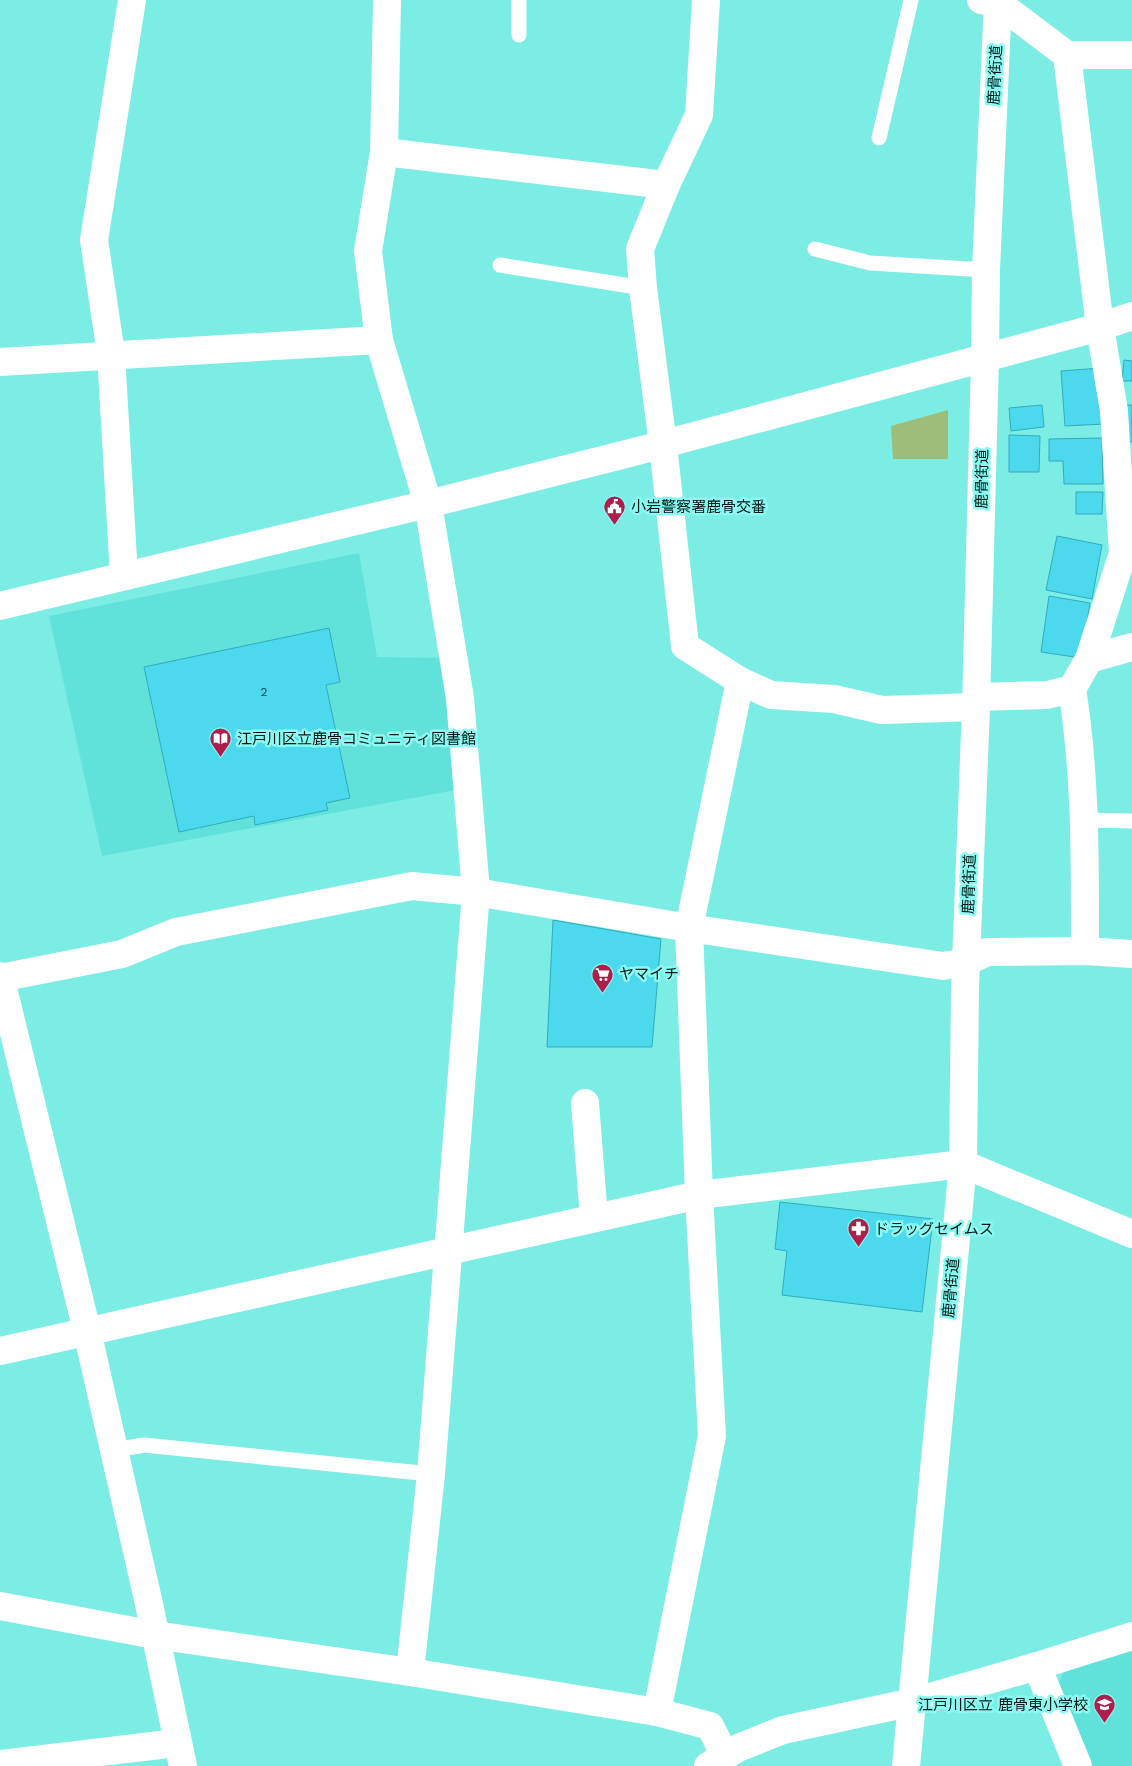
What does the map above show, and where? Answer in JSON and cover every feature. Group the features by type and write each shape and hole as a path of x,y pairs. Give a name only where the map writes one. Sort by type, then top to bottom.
{"street":[{"path":"124,576 111,354 94,240 132,0"},
{"path":"387,0 384,152 368,251 379,340 428,504 460,698 476,892 431,1474 410,1672"},
{"path":"706,0 698,115 666,185 640,249 685,646 740,681 771,695 834,699 882,710 1047,696 1072,689"},
{"path":"992,1 1067,55 1132,55"},
{"name":"鹿骨街道","path":"906,1766 963,1164 966,962 976,702 992,1"},
{"path":"1067,55 1100,327 1114,411 1123,553 1089,659 1072,689 1078,721 1085,820 1085,951"},
{"path":"384,152 666,185"},
{"path":"0,606 428,504 663,445 1100,327 1132,316"},
{"path":"0,362 111,354 379,340"},
{"path":"1089,659 1132,647"},
{"path":"657,1712 712,1436 699,1195 690,928 740,681"},
{"path":"0,1764 180,1754 115,1450 0,977 122,954 176,932 412,886 476,892 690,928 943,966 966,962 987,952 1085,951 1132,954"},
{"path":"585,1103 594,1218"},
{"path":"0,1351 699,1195 963,1164 1132,1234"},
{"path":"0,1606 156,1635 410,1672 657,1712 710,1726 716,1761 738,1748 783,1730 913,1702 1132,1636"},
{"path":"1037,1666 1078,1766"}],"lane":[{"path":"519,0 519,35"},
{"path":"879,138 911,0"},
{"path":"815,249 870,263 986,270"},
{"path":"500,265 643,288"},
{"path":"1085,820 1132,820"},
{"path":"115,1450 144,1445 431,1474"}],"shaded area":[{"path":"359,553 377,657 441,658 456,790 102,856 49,616"},
{"name":"江戸川区立 鹿骨東小学校","path":"1132,1648 1132,1766 1092,1766 1059,1682 1064,1672"}],"green space":[{"path":"948,410 948,459 893,459 891,426"}],"building":[{"path":"1124,360 1132,361 1132,381 1122,381"},
{"path":"1101,368 1104,424 1065,426 1061,371"},
{"path":"1042,405 1044,427 1011,431 1009,408"},
{"path":"1122,405 1132,405 1132,442 1122,442"},
{"path":"1009,435 1040,436 1039,472 1009,472"},
{"path":"1102,438 1103,484 1064,484 1063,461 1049,461 1049,439"},
{"path":"1076,492 1103,492 1102,514 1076,514"},
{"path":"1057,536 1102,545 1092,599 1046,590"},
{"path":"1049,596 1090,603 1081,658 1041,652"},
{"path":"329,628 340,682 326,685 350,798 326,803 328,810 255,825 254,816 179,832 144,667"},
{"name":"ヤマイチ","path":"553,920 661,939 652,1047 547,1047"},
{"path":"780,1202 933,1219 922,1312 782,1295 787,1251 775,1249"}],"place":[{"name":"小岩警察署鹿骨交番","path":"615,526"},
{"name":"江戸川区立鹿骨コミュニティ図書館","path":"221,758"},
{"name":"ヤマイチ","path":"603,993"},
{"name":"ドラッグセイムス","path":"858,1248"},
{"name":"江戸川区立 鹿骨東小学校","path":"1104,1724"}]}
